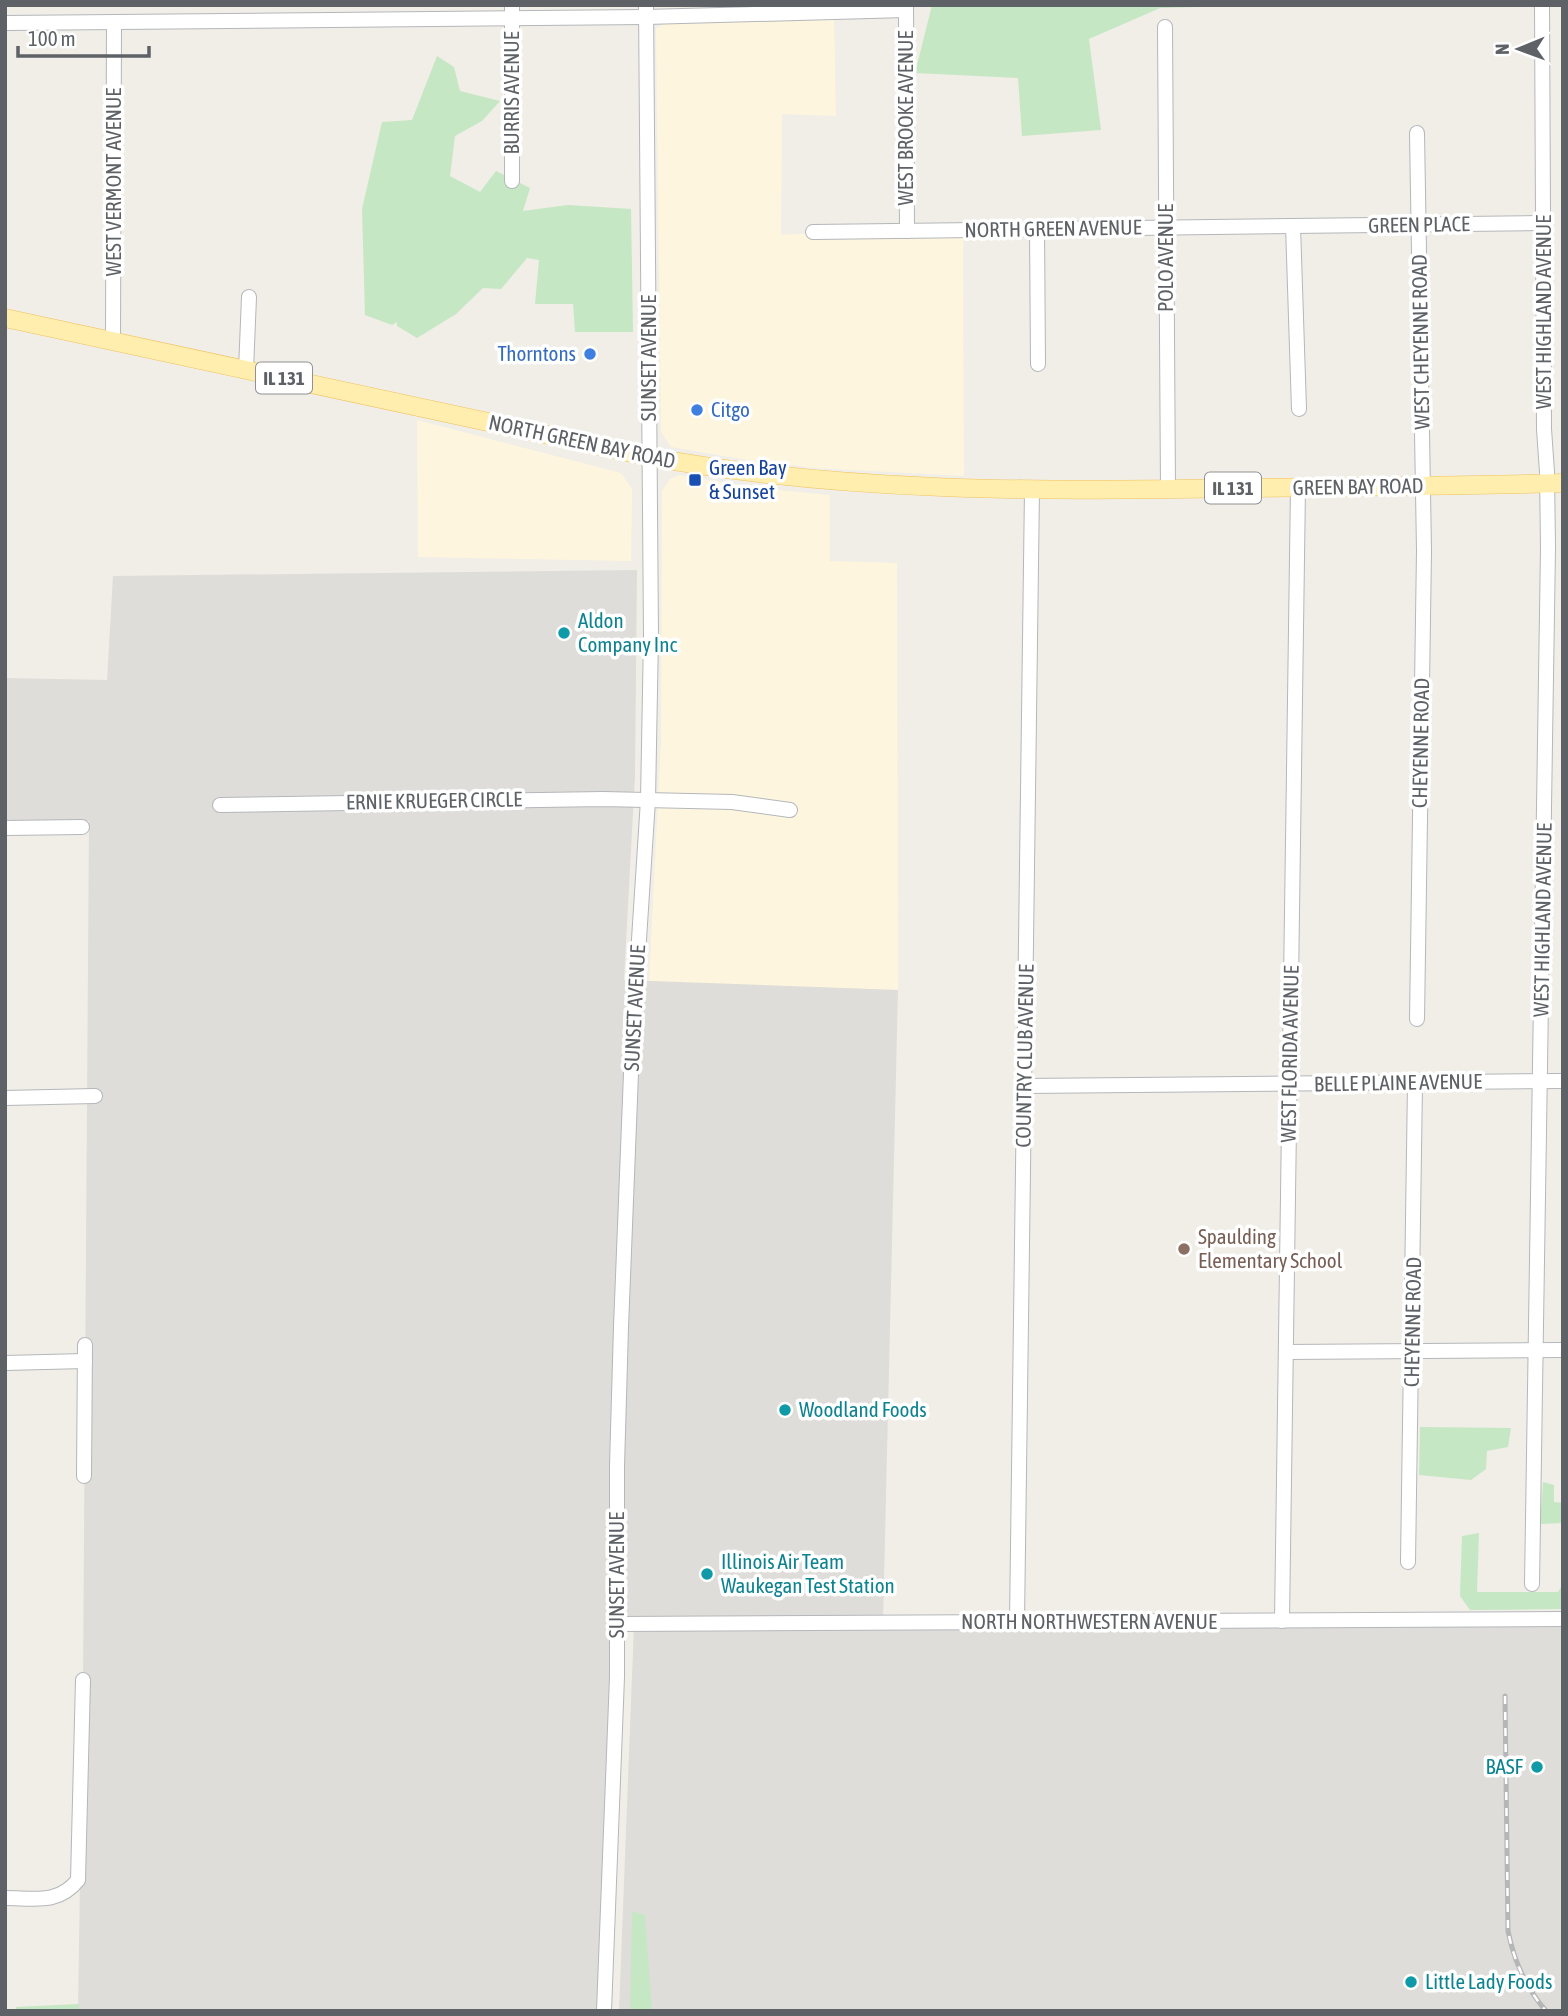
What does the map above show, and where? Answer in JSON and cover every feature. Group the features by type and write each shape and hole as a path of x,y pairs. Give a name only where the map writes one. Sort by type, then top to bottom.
{"main road":[{"name":"NORTH GREEN BAY ROAD","path":"5,318 650,457 743,472 820,481 1032,489 1168,490"},
{"name":"GREEN BAY ROAD","path":"1168,490 1555,484"}],"street":[{"name":"WEST HIGHLAND AVENUE","path":"1532,1584 1540,1081 1555,484 1544,429 1542,5"},
{"path":"5,23 114,23 512,11 906,8"},
{"name":"WEST BROOKE AVENUE","path":"906,8 906,231"},
{"name":"BURRIS AVENUE","path":"512,11 512,181"},
{"name":"SUNSET AVENUE","path":"604,2011 614,1763 618,1458 630,1102 648,800 651,647 646,11"},
{"name":"WEST VERMONT AVENUE","path":"113,341 114,23"},
{"name":"POLO AVENUE","path":"1165,27 1168,490"},
{"name":"WEST CHEYENNE ROAD","path":"1417,133 1424,551"},
{"name":"GREEN PLACE","path":"1293,226 1544,223"},
{"path":"1293,226 1298,409"},
{"name":"NORTH GREEN AVENUE","path":"813,232 1293,226"},
{"path":"1037,229 1038,365"},
{"path":"246,370 249,297"},
{"name":"WEST FLORIDA AVENUE","path":"1282,1621 1298,487"},
{"name":"COUNTRY CLUB AVENUE","path":"1017,1622 1032,489"},
{"name":"CHEYENNE ROAD","path":"1417,1018 1424,551"},
{"name":"ERNIE KRUEGER CIRCLE","path":"220,805 603,799 732,802 790,810"},
{"path":"5,828 82,827"},
{"name":"BELLE PLAINE AVENUE","path":"1024,1086 1563,1081"},
{"name":"CHEYENNE ROAD","path":"1408,1562 1415,1083"},
{"path":"5,1098 95,1096"},
{"path":"84,1476 85,1345"},
{"path":"1286,1352 1563,1350"},
{"path":"5,1363 85,1360"},
{"name":"NORTH NORTHWESTERN AVENUE","path":"616,1625 1563,1619"},
{"path":"5,1898 52,1898 69,1891 78,1880 83,1679"}],"shaded area":[{"path":"834,17 836,116 782,114 781,235 963,225 964,476 815,468 747,460 671,447 661,432 656,29 664,23"},
{"path":"417,420 621,473 632,489 631,561 418,557"},
{"path":"680,475 756,488 830,495 830,561 897,563 898,990 649,982 661,741 662,491 670,479"},
{"path":"637,570 635,776 624,980 898,990 883,1622 1563,1616 1563,2011 619,2011 634,1625 616,1625 611,2011 78,2011 89,821 5,823 5,678 107,680 113,576"}],"green space":[{"path":"932,5 1235,6 1160,8 1089,39 1101,130 1022,136 1018,78 915,73"},
{"path":"437,56 454,67 460,91 500,101 482,121 455,136 450,176 480,192 496,171 530,188 523,211 568,205 631,209 633,332 575,332 573,304 535,304 539,260 527,258 501,289 483,288 456,314 417,338 397,326 397,322 392,325 365,315 362,209 382,122 412,120"},
{"path":"1420,1427 1511,1428 1508,1447 1487,1451 1486,1469 1471,1480 1419,1475"},
{"path":"1543,1482 1554,1485 1554,1502 1563,1503 1563,1523 1540,1524"},
{"path":"1479,1533 1477,1592 1558,1592 1563,1584 1563,1609 1470,1610 1460,1596 1462,1536"},
{"path":"632,1911 645,1915 652,2011 630,2011"},
{"path":"79,2004 79,2011 15,2011 16,2007"}],"railway":[{"path":"1505,1696 1508,1931 1522,1974 1546,2011"}],"place":[{"name":"Thorntons","path":"590,354"},
{"name":"Citgo","path":"697,410"},
{"name":"Green Bay & Sunset","path":"695,480"},
{"name":"Aldon Company Inc","path":"564,633"},
{"name":"Spaulding Elementary School","path":"1184,1249"},
{"name":"Woodland Foods","path":"785,1410"},
{"name":"Illinois Air Team Waukegan Test Station","path":"707,1574"},
{"name":"BASF","path":"1537,1767"},
{"name":"Little Lady Foods","path":"1411,1982"}]}
